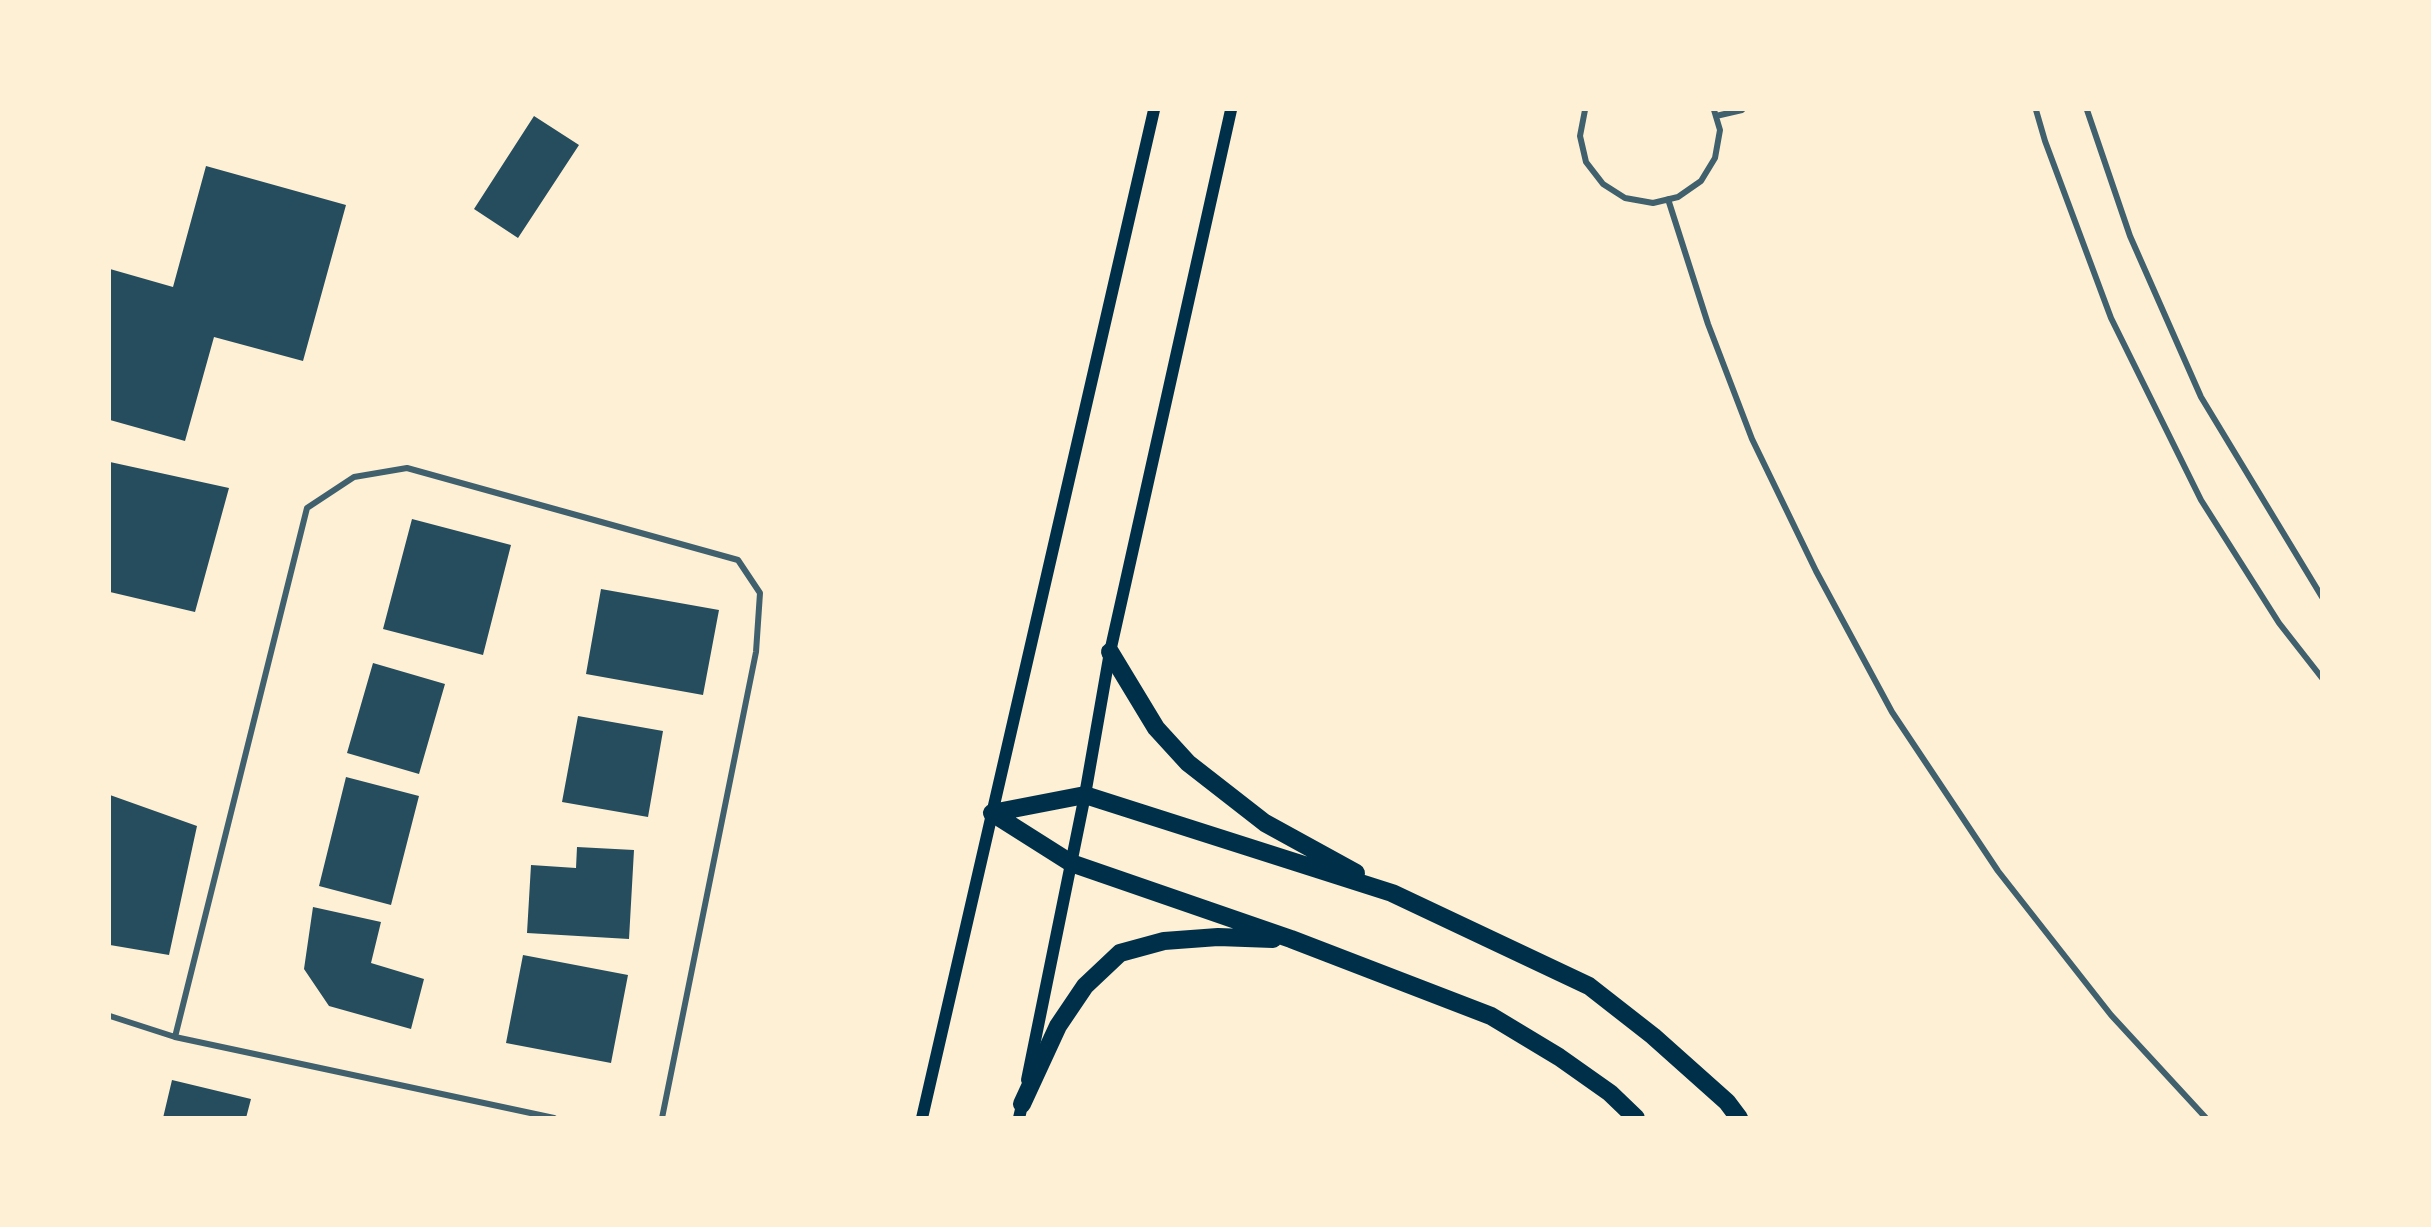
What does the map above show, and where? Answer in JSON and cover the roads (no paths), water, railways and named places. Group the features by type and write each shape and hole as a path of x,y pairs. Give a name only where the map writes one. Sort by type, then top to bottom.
{"highway":[{"path":"1110,652 1156,728 1188,763 1265,823 1392,893 1589,986 1653,1036 1727,1102 1738,1118"},
{"path":"992,813 1085,795 1392,893"},
{"path":"992,813 1071,863 1291,939 1491,1016 1559,1057 1610,1093 1636,1118"},
{"path":"1021,1111 1058,1026 1085,986 1120,953 1175,940 1218,937 1291,939"}],"main road":[{"path":"922,1118 1154,110"},
{"path":"1021,1111 1085,795 1110,652 1231,110"}],"street":[{"path":"1585,110 1580,136 1586,162 1603,184 1625,198 1653,203 1678,197 1701,181 1715,158 1720,130 1715,113 1742,110"},
{"path":"2036,110 2045,141 2111,318 2200,500 2279,623 2322,678"},
{"path":"2086,110 2130,236 2201,398 2322,597"},
{"path":"1668,199 1708,324 1752,439 1816,571 1892,712 1998,871 2110,1016 2206,1118"},
{"path":"175,1037 307,508 354,477 407,468 738,560 760,593 756,652 662,1118"},
{"path":"110,1016 175,1037 554,1118"}]}
